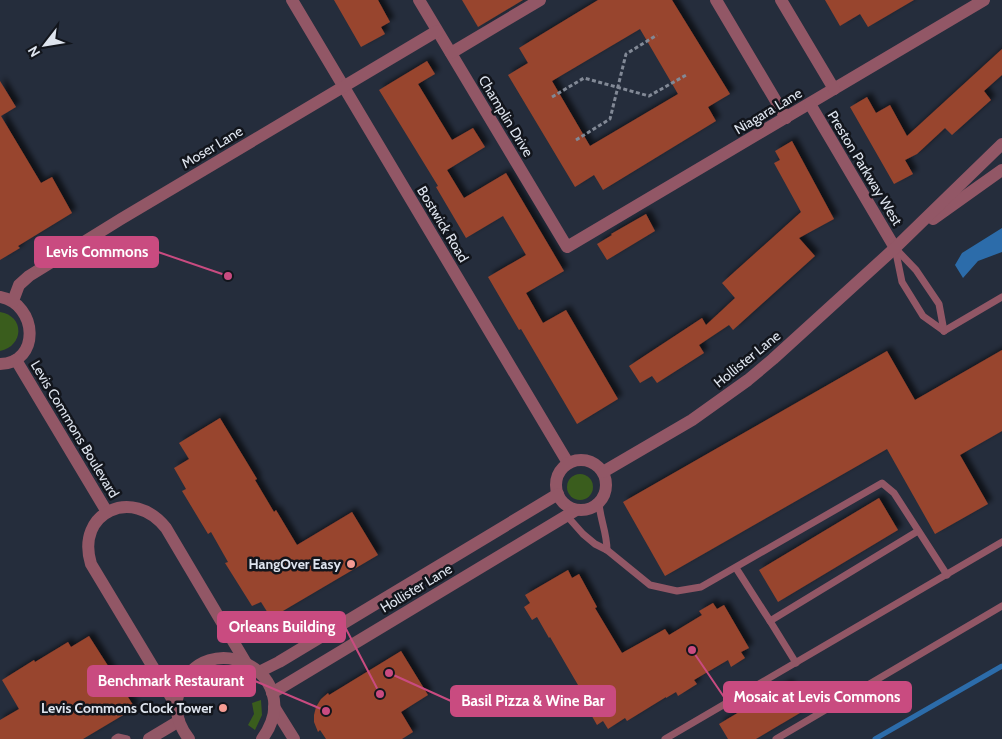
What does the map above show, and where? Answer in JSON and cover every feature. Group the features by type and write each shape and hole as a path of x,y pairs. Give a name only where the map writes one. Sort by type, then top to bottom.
{"street":[{"name":"Bostwick Road","path":"292,0 568,463"},
{"path":"451,53 540,0"},
{"path":"716,0 786,118"},
{"name":"Preston Parkway West","path":"781,0 834,90"},
{"name":"Niagara Lane","path":"567,247 984,0"},
{"name":"Champlin Drive","path":"424,2 437,30 567,247"},
{"name":"Moser Lane","path":"13,301 19,286 29,276 437,30"},
{"name":"Preston Parkway West","path":"810,104 895,248"},
{"name":"Hollister Lane","path":"603,472 692,420 748,380 895,248 1002,144"},
{"name":"Hollister Lane","path":"895,248 1002,170"},
{"path":"0,297 13,301"},
{"name":"Levis Commons Boulevard","path":"0,364 16,360 29,343 30,326 24,312 13,301"},
{"name":"Levis Commons Boulevard","path":"16,360 107,512"},
{"path":"572,513 558,494 556,487 559,474 568,463 576,460 585,460 597,466 603,472 606,488 604,496 599,503"},
{"name":"Hollister Lane","path":"259,672 279,662 558,494"},
{"name":"Hollister Lane","path":"272,693 572,513 592,508 599,503"},
{"name":"Levis Commons Boulevard","path":"177,707 90,564 87,550 89,535 97,522 107,512 121,507 133,507 151,513 159,520 166,528 246,663"},
{"name":"Levis Commons Boulevard","path":"189,739 179,721 177,707 178,696 182,686 195,669 204,663 220,659 236,659 259,672 265,678 272,693 274,707 272,719 268,731 262,739"},
{"name":"Levis Commons Boulevard","path":"274,707 294,739"},
{"path":"149,739 179,721"}],"lane":[{"path":"895,248 916,270 939,304 944,331"},
{"path":"895,248 902,282 923,316 944,331"},
{"path":"944,331 1002,297"},
{"path":"572,513 583,534 595,544 607,550 650,585 677,591 701,587 882,483 894,494 946,575"},
{"path":"599,503 600,517 606,535 607,550"},
{"path":"770,621 918,531"},
{"path":"665,739 1002,542"},
{"path":"736,568 796,663"},
{"path":"776,739 1002,606"},
{"path":"115,739 118,737 127,739"}],"path":[{"path":"576,140 610,119 626,54 657,35"},
{"path":"552,97 584,78 649,96 688,74"}],"green space":[{"path":"0,312 14,319 18,331 14,343 0,351"},
{"path":"580,474 589,478 593,487 589,496 580,500 571,496 567,487 571,478"},
{"path":"261,700 262,715 255,730 248,725 254,714 252,703"}],"water":[{"path":"1002,228 1002,252 978,261 963,278 955,265 962,253"}],"building":[{"path":"334,0 378,0 390,22 381,27 385,34 361,47"},
{"path":"462,0 523,0 478,27"},
{"path":"598,0 672,0 730,94 708,107 716,121 603,190 594,175 575,187 508,75 528,63 519,48","holes":["640,29 678,94 590,146 552,81"]},
{"path":"825,0 914,0 868,27 860,14 840,26"},
{"path":"1002,49 1002,75 984,91 991,100 952,135 945,128 917,154 905,160 913,174 894,184 850,107 867,97 876,113 890,105 907,136"},
{"path":"427,61 435,74 418,84 452,140 473,128 485,147 447,170 464,198 506,173 564,271 526,293 543,323 566,310 618,399 577,424 488,277 526,255 503,216 466,238 436,187 438,186 379,90"},
{"path":"0,81 16,107 1,116 41,183 52,177 72,213 18,246 20,248 0,260"},
{"path":"792,141 834,219 799,238 815,256 733,330 729,325 699,345 704,353 657,383 652,376 640,383 629,366 702,318 706,325 735,298 722,283 801,212 774,163 780,160 775,151"},
{"path":"646,214 655,231 607,260 597,244"},
{"path":"1002,350 1002,431 960,455 988,504 935,534 887,449 665,576 623,502 887,351 915,400"},
{"path":"220,418 257,479 255,480 274,512 276,510 297,545 352,512 378,555 271,618 261,602 252,606 225,563 228,562 211,532 208,534 182,491 186,489 174,468 189,459 179,443"},
{"path":"879,498 898,530 778,602 759,570"},
{"path":"568,570 572,578 579,574 597,607 595,608 622,653 665,629 669,635 702,615 699,611 713,603 717,609 724,605 749,648 741,652 745,658 731,667 728,660 694,680 697,684 678,696 676,692 627,721 625,718 608,729 603,721 597,725 589,711 592,709 550,637 537,617 532,620 524,607 530,603 525,595"},
{"path":"89,636 135,708 83,739 0,739 0,720 19,709 2,680 68,642 71,647"},
{"path":"401,651 428,695 401,712 413,732 402,739 326,739 320,730 318,732 314,722 314,715 321,699 328,693 329,695"},
{"path":"788,683 805,710 756,739 728,739 719,724"}],"waterway":[{"path":"875,739 1002,666"}],"place":[{"name":"Levis Commons","path":"228,276"},
{"name":"HangOver Easy","path":"351,564"},
{"name":"Mosaic at Levis Commons","path":"692,650"},
{"name":"Basil Pizza & Wine Bar","path":"389,673"},
{"name":"Orleans Building","path":"380,694"},
{"name":"Levis Commons Clock Tower","path":"223,708"},
{"name":"Benchmark Restaurant","path":"326,711"}]}
